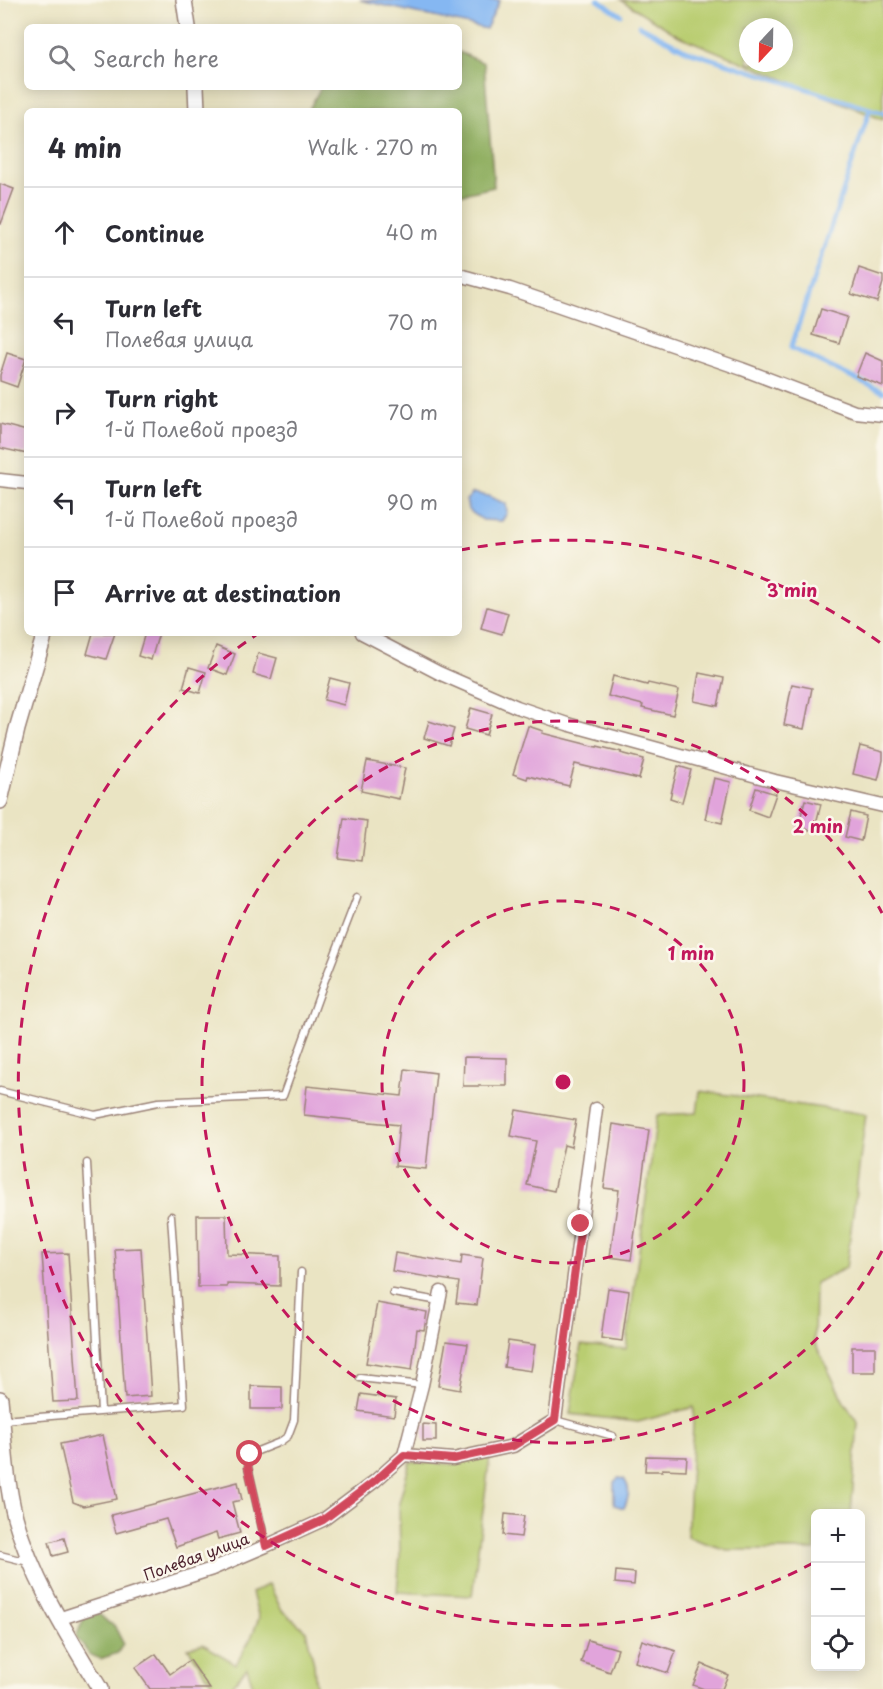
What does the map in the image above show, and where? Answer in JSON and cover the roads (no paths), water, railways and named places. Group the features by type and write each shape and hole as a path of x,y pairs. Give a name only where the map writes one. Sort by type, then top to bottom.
{"street":[{"path":"184,0 188,24"},
{"path":"196,90 197,108"},
{"path":"462,276 510,289 731,365 855,412 883,414"},
{"path":"0,480 24,483"},
{"path":"0,801 17,729 44,636"},
{"path":"368,636 439,673 517,707 567,724 775,781 883,806"},
{"path":"440,1296 422,1385 404,1455 453,1459 513,1446 555,1420 596,1109"},
{"path":"0,1399 11,1498 20,1533 58,1619 100,1689"},
{"name":"Полевая улица","path":"58,1619 212,1569 323,1520 375,1481 404,1455"}],"lane":[{"path":"0,1091 95,1115 158,1102 283,1096 357,897"},
{"path":"87,1163 101,1411"},
{"path":"2,1420 184,1405 171,1216"},
{"path":"266,1546 248,1467 250,1454 280,1442 288,1436 294,1420 301,1272"},
{"path":"393,1293 440,1296"},
{"path":"360,1378 422,1385"},
{"path":"555,1420 613,1436"},
{"path":"0,1555 31,1562"}],"water":[{"path":"360,0 500,0 486,29"},
{"path":"473,493 488,496 506,504 507,513 502,521 483,520 468,510 466,500"},
{"path":"618,1478 624,1479 628,1490 624,1508 614,1505 614,1482"}],"waterway":[{"path":"598,0 621,15"},
{"path":"639,25 687,51 883,113"},
{"path":"870,109 791,348 883,392"}]}
